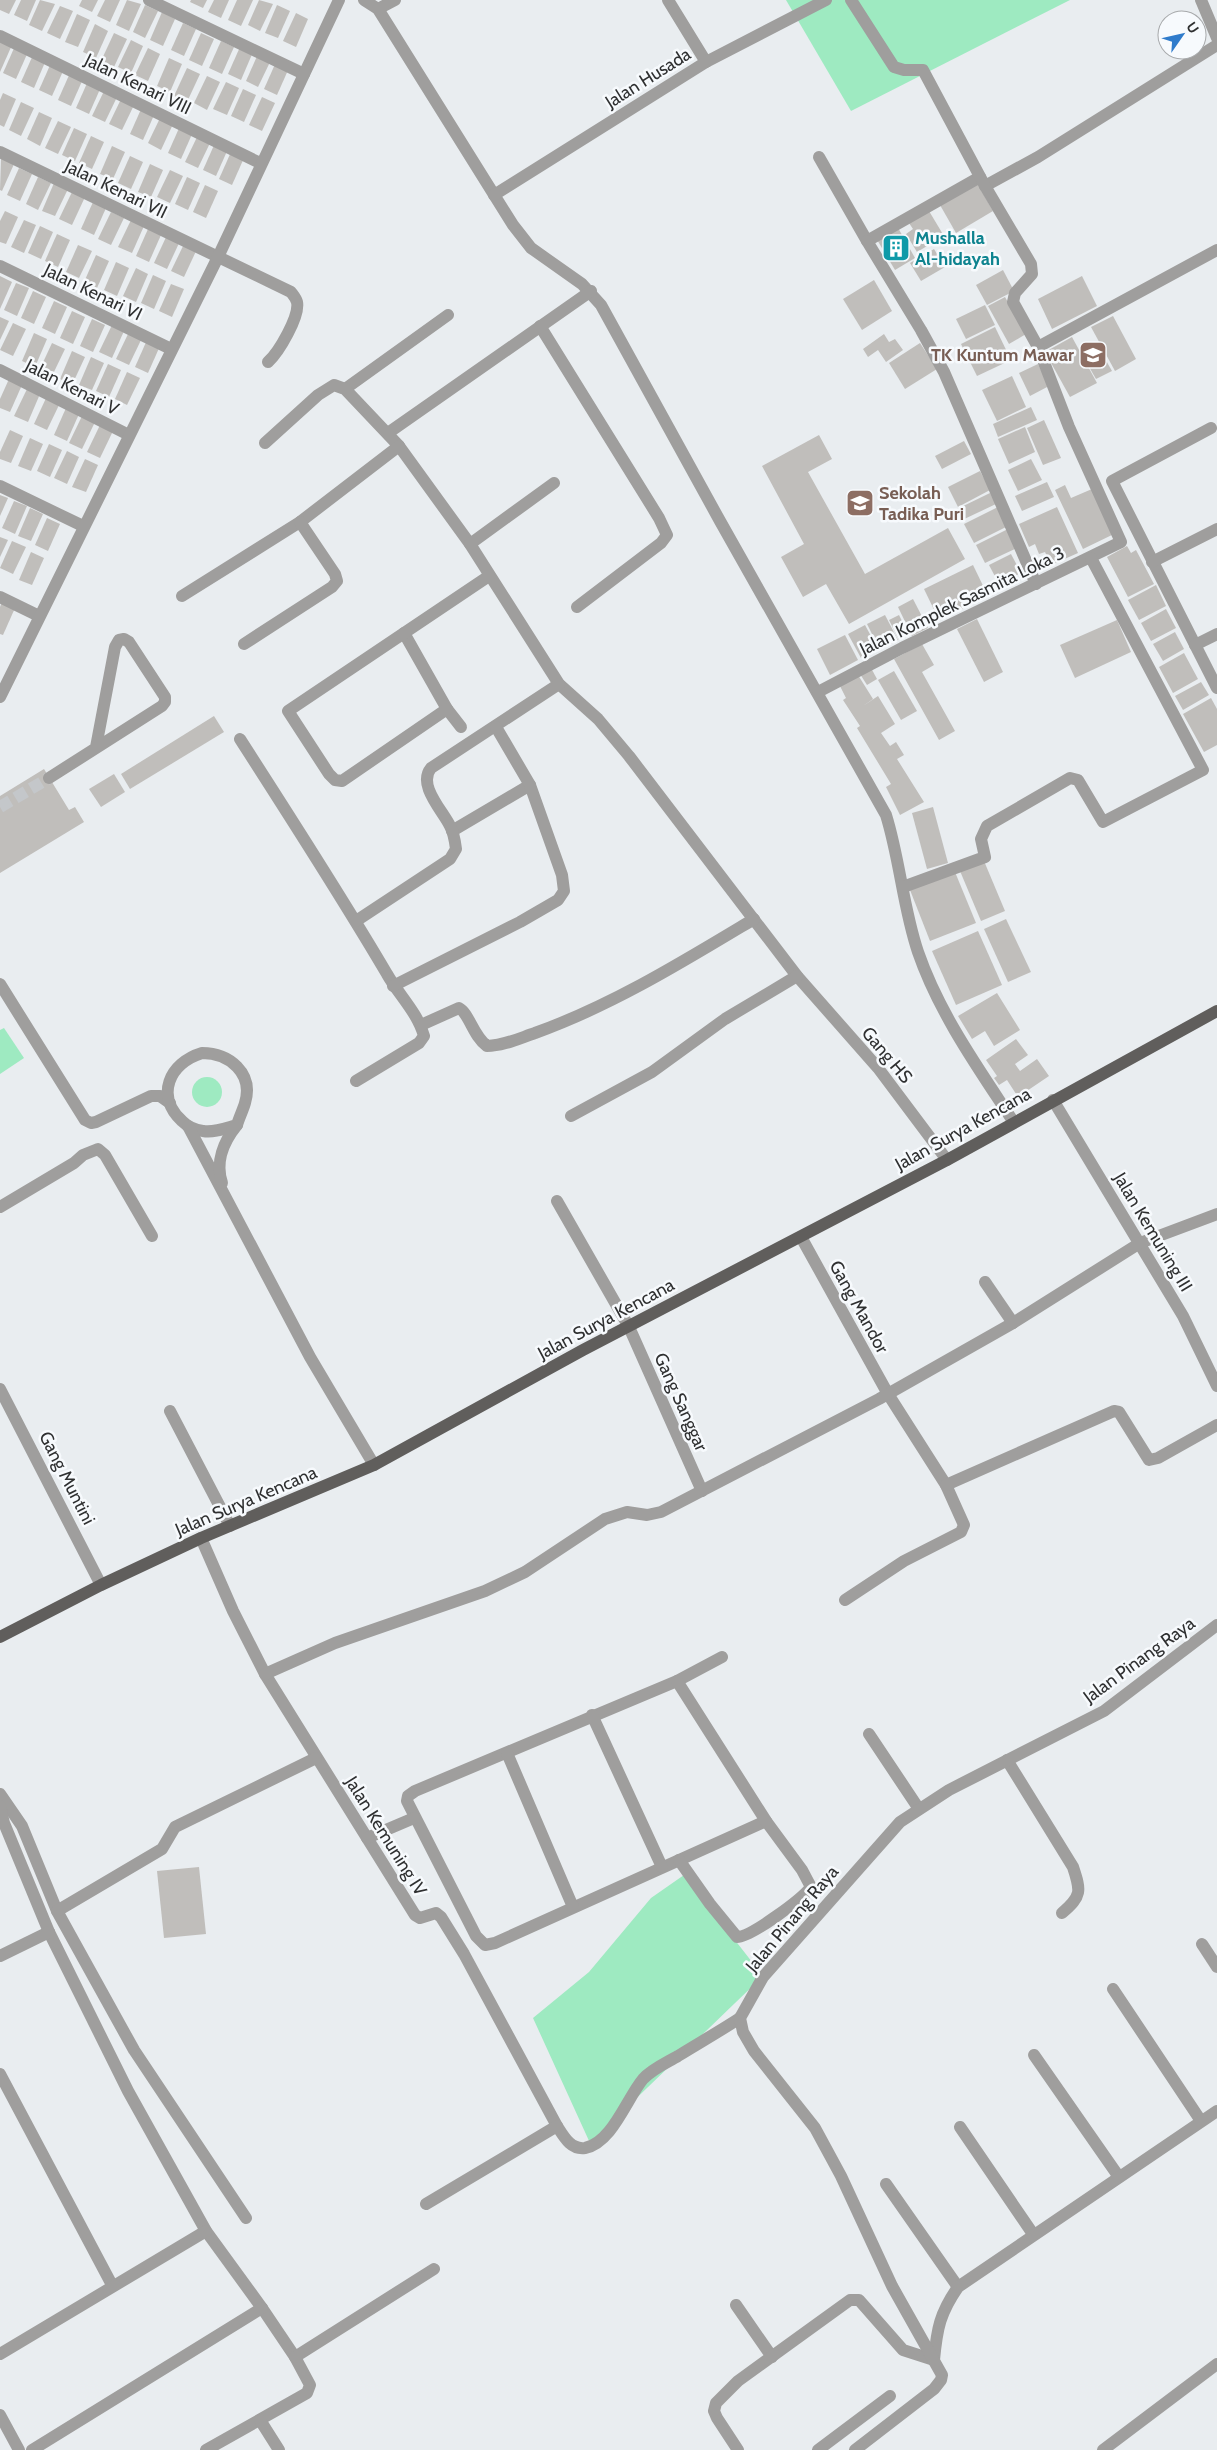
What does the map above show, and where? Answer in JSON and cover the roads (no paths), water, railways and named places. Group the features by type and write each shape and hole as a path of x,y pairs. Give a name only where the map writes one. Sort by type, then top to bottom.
{"main road":[{"name":"Jalan Surya Kencana","path":"0,1637 101,1585 201,1538 374,1465 629,1327 946,1160 1013,1121 1217,1011"}],"street":[{"path":"149,0 304,74"},
{"path":"0,697 218,256 260,163 339,0"},
{"path":"364,0 378,10 513,225 531,248 591,291 601,305 886,815 896,845 903,887 918,952 947,1016 1013,1121"},
{"path":"378,10 395,0"},
{"path":"668,0 706,62"},
{"path":"851,0 894,67 904,70 923,70 982,181 1031,264 1032,274 1014,293 1013,302 1038,347 1217,250"},
{"path":"1201,0 1217,38"},
{"name":"Jalan Husada","path":"494,195 706,62 818,1"},
{"name":"Jalan Kenari VIII","path":"0,36 260,163"},
{"path":"867,241 982,181 1038,157 1217,45"},
{"name":"Jalan Kenari VII","path":"0,152 291,292 297,303 296,311 282,345 268,362"},
{"path":"819,157 944,372 1036,584"},
{"name":"Jalan Kenari VI","path":"0,266 171,349"},
{"path":"388,433 591,291"},
{"path":"265,443 331,387 340,386 345,389 448,315"},
{"path":"540,326 659,518 666,535 660,543 577,607"},
{"name":"Jalan Komplek Sasmita Loka 3","path":"818,692 902,648 1121,542 1069,427 1038,347"},
{"name":"Jalan Kenari V","path":"0,370 129,435"},
{"name":"Gang HS","path":"345,389 388,433 470,544 559,684 598,719 629,756 797,976 878,1068 946,1160"},
{"path":"1210,428 1112,481 1217,688"},
{"path":"182,596 300,522 398,446"},
{"path":"470,544 554,483"},
{"path":"0,486 83,526"},
{"path":"244,644 337,581 335,574 300,522"},
{"path":"1152,562 1217,529"},
{"path":"903,887 985,857 981,839 987,826 1070,778 1078,780 1103,822 1203,770 1091,558"},
{"path":"447,709 342,780 335,780 329,774 288,711 489,576"},
{"path":"0,597 39,616"},
{"path":"404,632 447,709 461,726"},
{"path":"1195,645 1217,634"},
{"path":"49,778 162,706 165,702 165,697 140,658 129,642 124,639 118,640 115,647 96,747"},
{"path":"356,921 450,859 456,849 452,831 429,790 428,772 559,684"},
{"path":"393,986 520,922 558,900 564,891 562,875 530,785 496,727"},
{"path":"240,739 356,921 393,986 421,1026 424,1036 419,1043 356,1080"},
{"path":"452,831 530,785"},
{"path":"421,1026 459,1008 464,1011 480,1041 487,1046 494,1046 561,1024 614,999 754,919"},
{"path":"571,1116 652,1072 725,1019 797,976"},
{"path":"0,984 85,1120 91,1123 96,1122 151,1096 160,1096 170,1103"},
{"path":"229,1201 220,1180 220,1165 228,1136 237,1125 245,1103 246,1081 233,1062 224,1056 202,1053 181,1062 170,1081 168,1092 174,1114 188,1126 202,1132 237,1125"},
{"name":"Jalan Kemuning III","path":"1052,1100 1183,1316 1217,1386"},
{"path":"188,1126 310,1356 374,1465"},
{"path":"0,1207 74,1163 83,1155 98,1149 105,1155 152,1236"},
{"name":"Gang Sanggar","path":"557,1201 629,1327 702,1491"},
{"path":"264,1674 335,1643 485,1591 524,1572 575,1541 605,1519 626,1512 647,1515 662,1512 888,1394 1013,1323 1140,1243 1217,1214"},
{"name":"Gang Mandor","path":"801,1238 888,1394 946,1485 964,1525 963,1530 904,1560 845,1600"},
{"path":"985,1282 1013,1323"},
{"name":"Gang Muntini","path":"0,1389 101,1585"},
{"path":"946,1485 1114,1410 1119,1412 1148,1460 1158,1458 1217,1425"},
{"path":"170,1411 230,1526"},
{"name":"Jalan Kemuning IV","path":"201,1538 233,1611 264,1674 415,1915 420,1918 436,1913 441,1917 464,1954 557,2126"},
{"name":"Jalan Pinang Raya","path":"740,2018 763,1977 900,1822 949,1790 1104,1711 1217,1625"},
{"path":"722,1657 677,1681 592,1715 409,1794 407,1801 414,1818 482,1943 485,1945 495,1943 766,1821"},
{"path":"677,1681 766,1821 802,1870 811,1887 795,1902 746,1936 737,1937 679,1860"},
{"path":"592,1715 662,1867"},
{"path":"869,1734 919,1810"},
{"path":"507,1753 573,1907"},
{"path":"57,1911 162,1849 175,1827 316,1758"},
{"path":"1007,1760 1073,1867 1080,1886 1076,1901 1062,1913"},
{"path":"0,1794 22,1826 57,1911 134,2050 246,2218"},
{"path":"0,1806 4,1822 49,1932 128,2091 206,2231 262,2308 295,2357 310,2385 306,2393 206,2450"},
{"path":"367,1838 414,1818"},
{"path":"0,1956 49,1932"},
{"path":"1202,1944 1217,1966"},
{"path":"1113,1989 1201,2121"},
{"path":"426,2204 557,2126 566,2140 576,2148 586,2148 599,2141 611,2128 644,2078 657,2068 740,2018 743,2032 754,2051 815,2128 842,2176 892,2286 942,2375 938,2386 855,2450"},
{"path":"1034,2055 1119,2176"},
{"path":"0,2074 112,2285"},
{"path":"934,2360 937,2327 944,2307 958,2287 1033,2234 1217,2111"},
{"path":"960,2127 1033,2234"},
{"path":"886,2184 958,2287"},
{"path":"0,2354 112,2285 206,2231"},
{"path":"295,2357 434,2270"},
{"path":"738,2450 722,2428 715,2407 738,2381 842,2304 856,2299 903,2350 934,2360"},
{"path":"736,2305 772,2357"},
{"path":"32,2450 262,2308"},
{"path":"1103,2450 1217,2364"},
{"path":"818,2450 890,2396"},
{"path":"0,2415 19,2450"},
{"path":"260,2420 278,2450"}],"tunnel":[{"path":"0,807 49,778"}],"place":[{"name":"Mushalla Al-hidayah","path":"896,248"},
{"name":"TK Kuntum Mawar","path":"1093,355"},
{"name":"Sekolah Tadika Puri","path":"860,503"}]}
